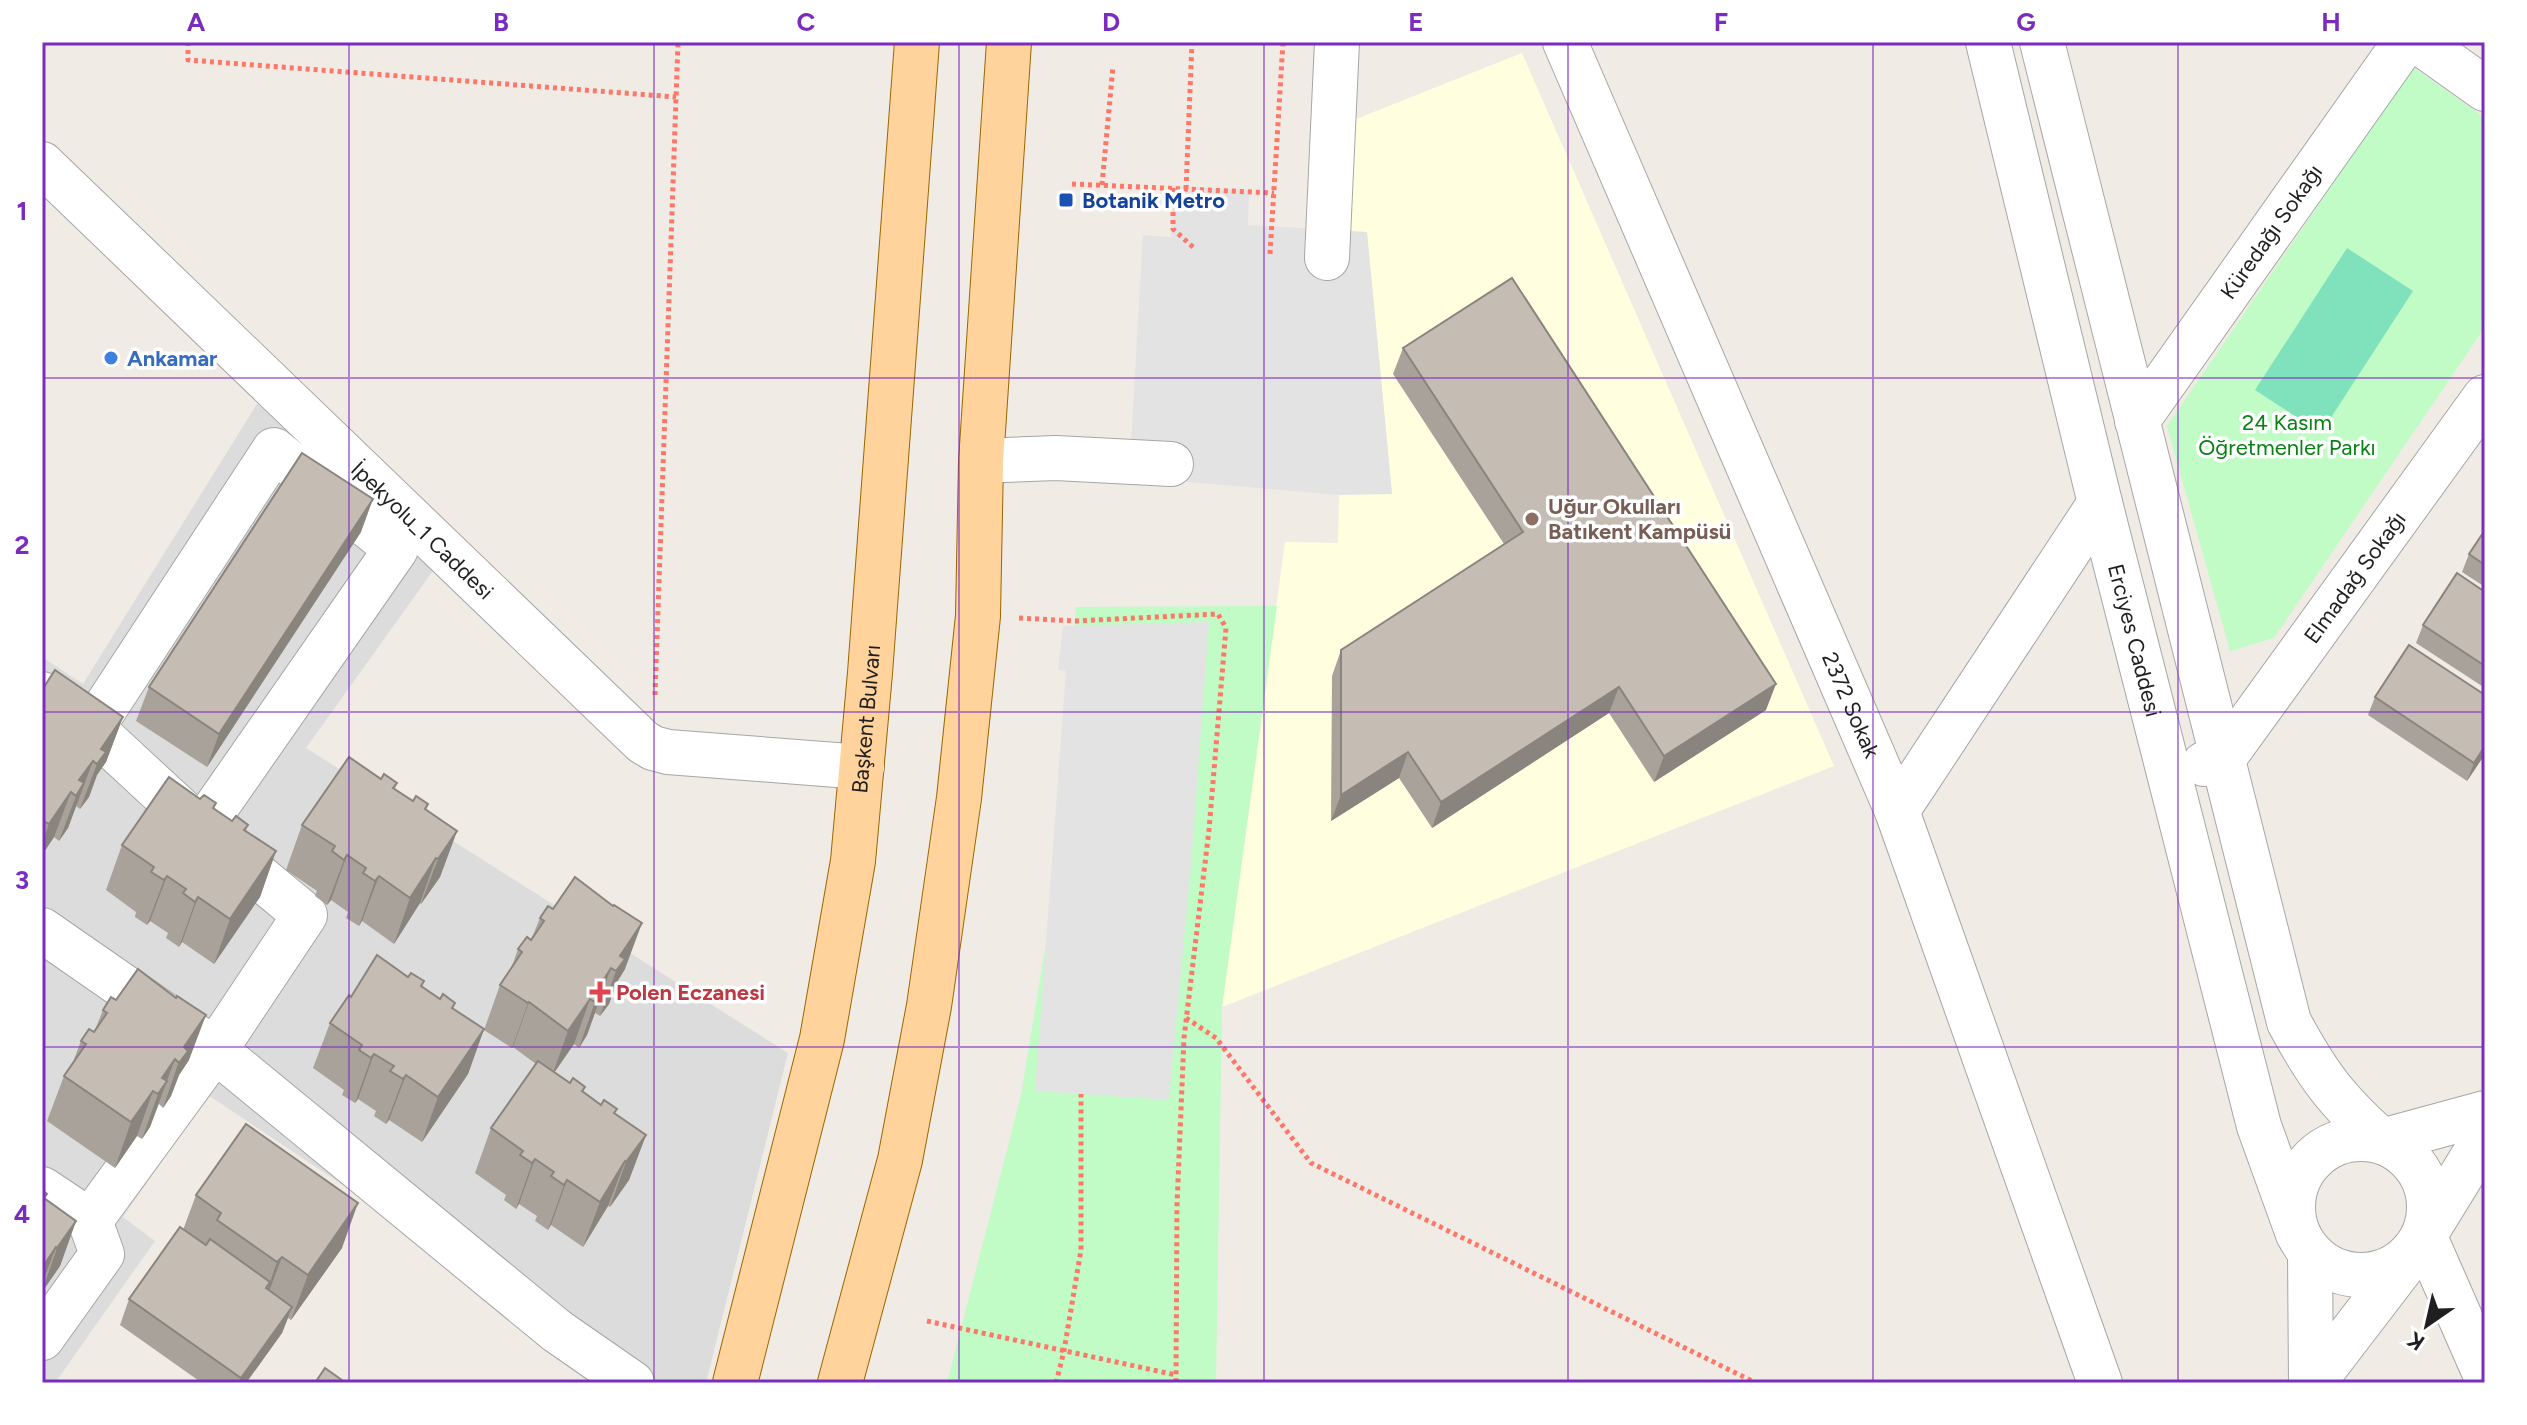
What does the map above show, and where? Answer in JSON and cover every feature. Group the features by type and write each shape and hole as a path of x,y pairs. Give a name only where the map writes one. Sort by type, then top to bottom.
{"main road":[{"name":"Başkent Bulvarı","path":"735,1383 822,1039 853,861 917,42"},
{"path":"840,1383 900,1160 929,1006 959,798 978,616 981,461 1009,42"}],"street":[{"path":"1327,258 1337,42"},
{"name":"2372 Sokak","path":"1565,42 1897,811 2100,1383"},
{"name":"Erciyes Caddesi","path":"1988,42 2100,503 2259,1126 2304,1243"},
{"path":"2042,42 2289,1022 2326,1086 2382,1141 2403,1152 2419,1168 2428,1189 2430,1212 2418,1244 2393,1268 2371,1275 2348,1274 2328,1267 2304,1243"},
{"name":"Küredağı Sokağı","path":"2137,421 2405,42"},
{"path":"2419,42 2485,89"},
{"name":"İpekyolu_1 Caddesi","path":"42,164 643,742 653,748"},
{"name":"Elmadağ Sokağı","path":"2223,759 2485,397"},
{"path":"92,728 274,450 396,549 201,829"},
{"path":"981,461 1056,458 1171,464"},
{"path":"1897,811 2100,503"},
{"path":"42,694 92,728 201,829 305,915 215,1050 90,1221"},
{"path":"653,748 727,758 862,767"},
{"path":"2169,774 2223,759"},
{"path":"42,930 215,1050 557,1331 632,1383"},
{"path":"2312,1383 2304,1243 2293,1212 2294,1190 2303,1170 2318,1153 2337,1142 2359,1138 2382,1141 2485,1113"},
{"path":"2312,1383 2418,1244 2485,1137"},
{"path":"42,1189 90,1221 102,1254 42,1338"},
{"path":"2418,1244 2485,1374"}],"path":[{"path":"188,42 188,60 676,97"},
{"path":"653,748 678,42"},
{"path":"1186,189 1192,42"},
{"path":"1270,254 1283,42"},
{"path":"1102,185 1113,66"},
{"path":"1072,184 1274,193"},
{"path":"1173,188 1173,229 1194,248"},
{"path":"978,616 1075,621 1218,614 1226,628 1209,830 1186,1018 1177,1205 1176,1383"},
{"path":"1186,1018 1216,1038 1311,1163 1756,1383"},
{"path":"1056,1383 1081,1250 1081,1094"},
{"path":"927,1321 1176,1375"},
{"path":"1168,1383 1176,1375"},
{"path":"1743,1375 1749,1383"}],"shaded area":[{"name":"Uğur Okulları Batıkent Kampüsü","path":"1522,53 1834,766 1222,1007 1285,542 1338,543 1339,495 1392,493 1367,233 1338,230 1346,123"},
{"path":"1174,186 1249,190 1248,225 1367,232 1392,494 1339,495 1129,477 1143,235 1171,237"},
{"path":"265,391 440,561 306,748 788,1053 706,1383 640,1383 208,1095 123,1217 155,1241 55,1383 42,1383 42,657 83,684"},
{"path":"1209,622 1169,1100 1035,1091 1066,671 1058,670 1063,626"}],"green space":[{"name":"24 Kasım Öğretmenler Parkı","path":"2413,67 2485,118 2485,327 2274,638 2230,651 2167,426"},
{"path":"2347,248 2413,291 2321,433 2255,390"},
{"path":"1277,606 1222,1007 1216,1383 947,1383 1021,1095 1058,869 1076,607"}],"building":[{"path":"1512,278 1776,684 1664,756 1619,687 1441,802 1408,752 1341,795 1341,650 1523,532 1403,348"},
{"path":"302,453 373,499 219,734 149,687"},
{"path":"2485,530 2485,565 2469,554"},
{"path":"2457,573 2485,592 2485,666 2423,625"},
{"path":"2409,645 2485,695 2485,746 2474,763 2375,697"},
{"path":"55,670 123,717 101,749 106,752 97,764 93,761 79,780 84,783 76,796 71,792 49,824 42,820 42,690"},
{"path":"349,757 381,779 384,774 397,783 393,788 413,801 416,796 428,804 425,809 457,831 410,898 379,876 375,881 363,873 366,868 347,855 344,860 332,851 335,846 302,825"},
{"path":"169,777 200,799 204,795 216,803 213,808 232,821 236,816 248,825 244,830 276,851 230,919 198,897 195,902 183,893 186,889 167,876 164,880 151,872 154,867 122,845"},
{"path":"575,877 642,923 620,956 625,959 616,971 611,968 599,987 603,990 595,1002 590,999 568,1031 500,985 522,952 518,949 527,937 531,940 544,921 540,918 548,906 553,909"},
{"path":"377,955 408,977 411,973 424,981 421,986 440,999 443,994 455,1003 452,1008 484,1029 438,1097 406,1075 403,1079 390,1071 394,1066 374,1054 371,1058 359,1050 362,1045 330,1023 349,995 351,997"},
{"path":"138,969 176,998 206,1015 184,1047 188,1051 179,1063 175,1059 162,1078 167,1081 158,1094 153,1091 131,1122 64,1076 86,1044 81,1041 89,1029 94,1032 107,1013 103,1010 111,997 116,1000"},
{"path":"538,1061 570,1083 573,1078 585,1087 582,1091 601,1105 604,1100 617,1109 614,1113 646,1135 625,1161 600,1202 567,1180 564,1185 551,1176 554,1172 535,1159 532,1163 520,1155 523,1151 491,1128"},
{"path":"246,1124 358,1203 308,1275 282,1257 277,1262 217,1220 221,1213 196,1195"},
{"path":"42,1190 47,1194 44,1198 76,1221 42,1268"},
{"path":"180,1227 206,1245 210,1239 270,1282 266,1288 292,1307 241,1378 129,1299"},
{"path":"325,1368 346,1383 315,1383"}],"place":[{"name":"Botanik Metro","path":"1066,200"},
{"name":"Ankamar","path":"111,358"},
{"name":"Uğur Okulları Batıkent Kampüsü","path":"1532,519"},
{"name":"Polen Eczanesi","path":"600,992"}]}
